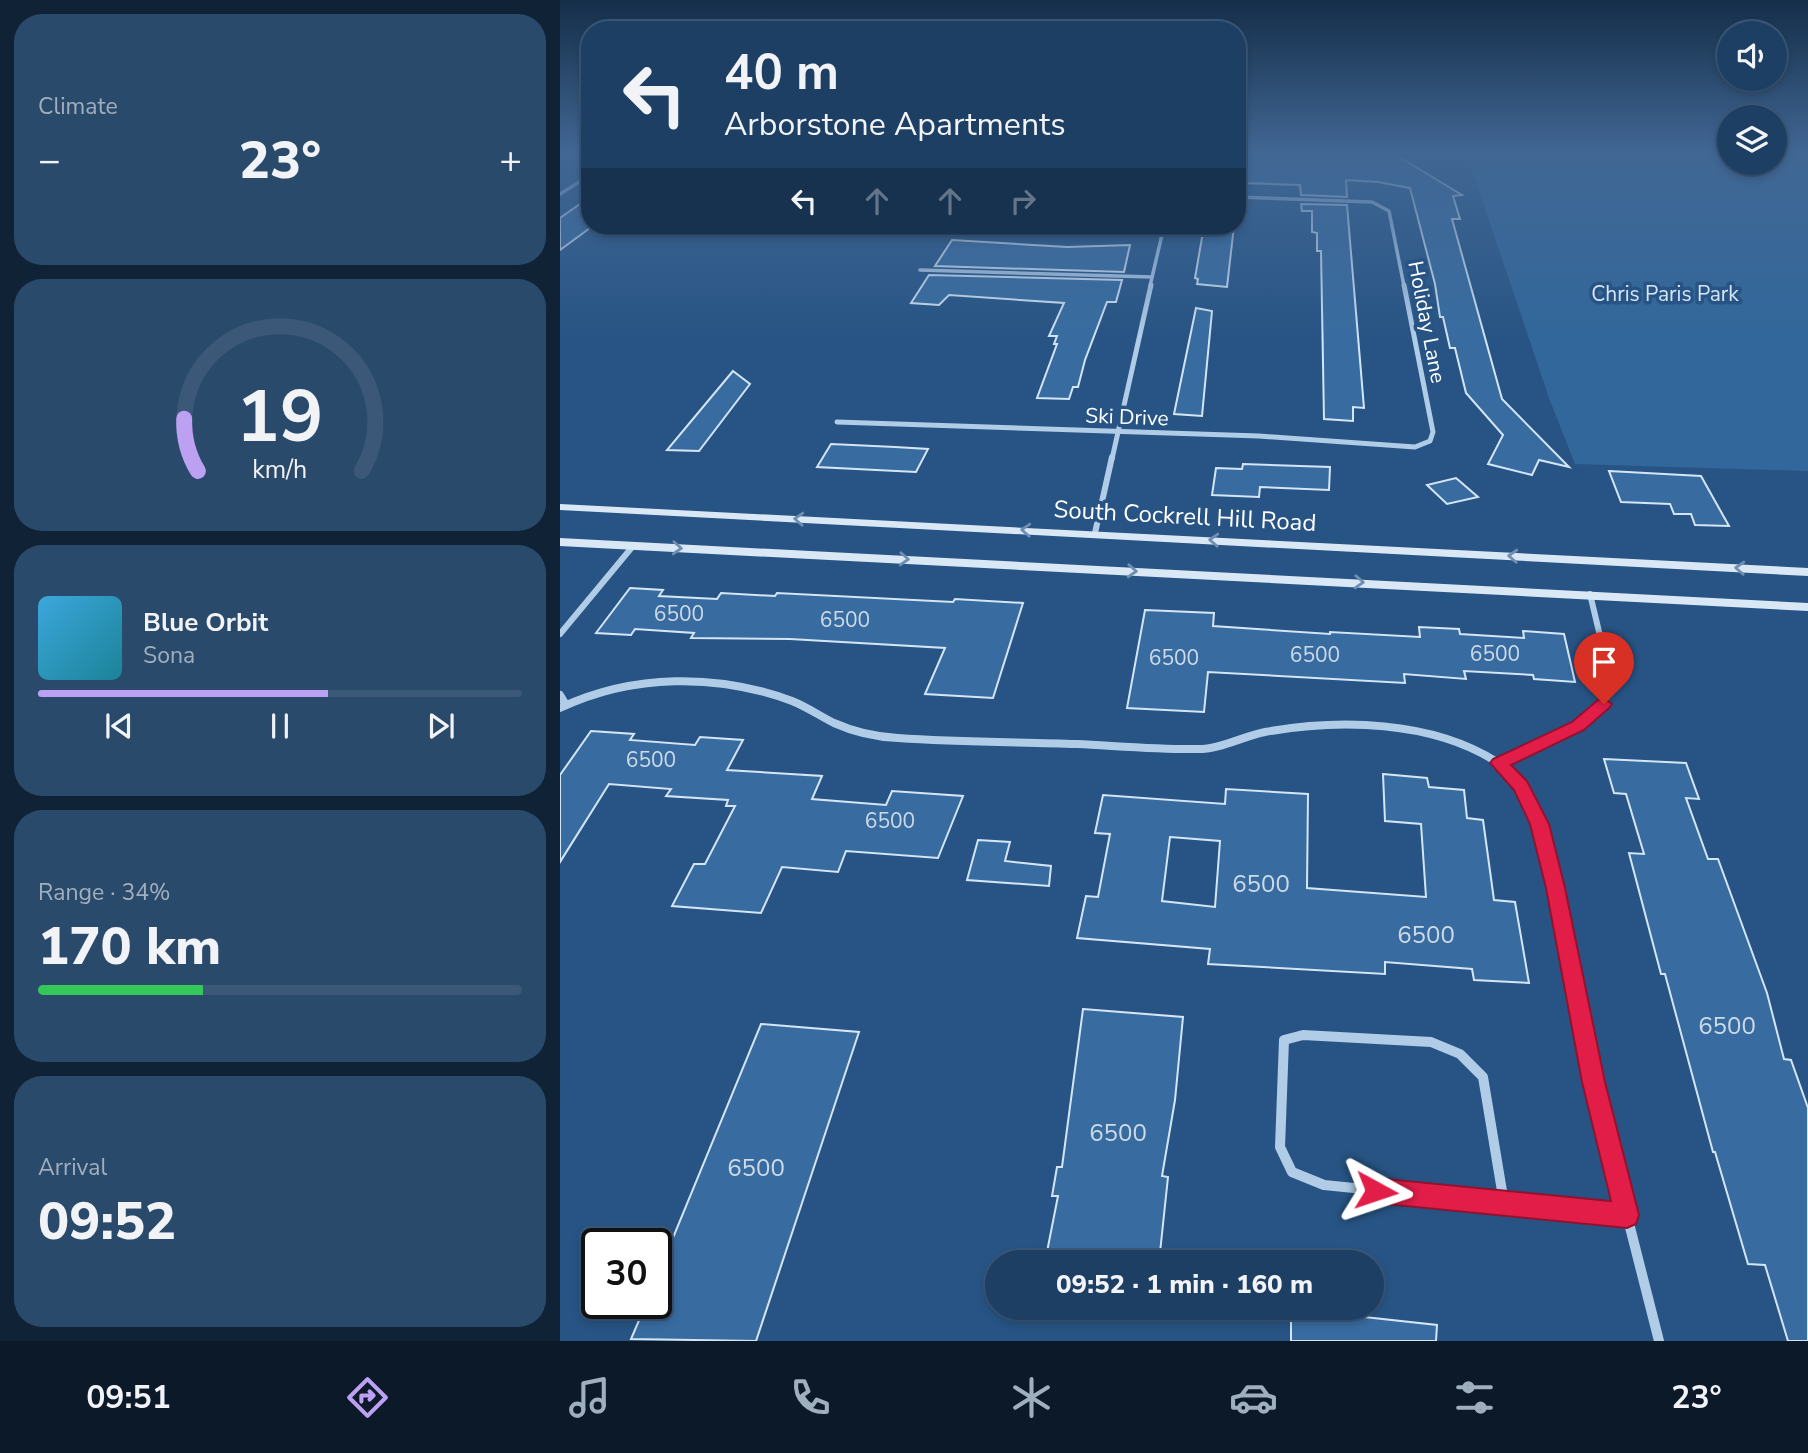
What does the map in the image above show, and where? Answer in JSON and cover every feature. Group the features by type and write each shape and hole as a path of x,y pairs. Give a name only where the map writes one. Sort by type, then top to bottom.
{"main road":[{"name":"South Cockrell Hill Road","path":"560,507 1808,572"},
{"path":"560,542 1808,607"}],"street":[{"name":"Holiday Lane","path":"1390,215 1433,432 1430,441 1415,447"},
{"path":"1095,533 1162,235"},
{"path":"920,270 1152,277"},
{"name":"Ski Drive","path":"837,422 1259,436 1415,447"},
{"path":"560,634 633,545"},
{"path":"1499,763 1578,726 1604,704 1612,683 1590,594"},
{"path":"560,695 563,706 609,687 654,683 704,683 737,687 787,699 862,733 896,738 1074,745 1205,749 1262,733 1306,726 1359,724 1419,732 1459,743 1499,763 1521,786 1539,824 1556,888 1593,1082 1659,1341"},
{"path":"1504,1203 1483,1077 1460,1054 1431,1042 1303,1035 1284,1040 1280,1147 1293,1172 1324,1185 1504,1203 1627,1215"}],"green space":[{"name":"Chris Paris Park","path":"1487,215 1808,215 1808,471 1575,464 1549,398"}],"building":[{"path":"565,215 581,215 581,235 560,250 560,218"},
{"path":"1312,215 1348,215 1364,408 1353,407 1353,421 1324,419 1321,251 1317,251 1317,233 1312,232"},
{"path":"1417,215 1459,215 1460,219 1452,219 1502,399 1569,467 1539,460 1532,475 1488,464 1503,435 1466,393 1455,348 1450,348 1443,317 1440,317 1435,284"},
{"path":"1202,235 1233,235 1227,287 1197,284 1198,279 1195,278"},
{"path":"952,240 1067,247 1130,245 1124,272 935,266"},
{"path":"929,275 1122,280 1116,302 1107,302 1078,387 1073,387 1069,399 1037,398 1057,344 1054,344 1057,336 1049,336 1064,303 949,295 939,305 911,303"},
{"path":"1196,308 1212,311 1202,416 1174,414"},
{"path":"733,371 750,384 699,451 667,450"},
{"path":"831,444 928,449 916,472 817,467"},
{"path":"1243,464 1330,467 1329,490 1260,487 1259,497 1212,495 1216,468 1242,469"},
{"path":"1609,471 1701,476 1729,526 1695,525 1691,514 1674,514 1670,504 1621,502"},
{"path":"1456,478 1478,497 1447,504 1427,485"},
{"path":"630,588 663,590 659,596 717,599 721,593 775,596 777,593 1023,603 993,698 925,694 945,648 790,639 691,638 694,633 635,629 631,635 596,633"},
{"path":"1145,610 1214,613 1213,626 1330,634 1420,637 1419,627 1459,629 1460,634 1524,638 1523,631 1564,634 1575,682 1534,679 1533,675 1464,671 1466,679 1404,674 1405,683 1208,672 1204,712 1127,708"},
{"path":"591,731 634,734 630,740 695,745 700,737 743,740 727,770 822,776 812,799 886,805 892,791 963,796 938,858 846,851 838,872 782,867 761,913 672,906 694,864 705,864 735,806 726,806 728,800 666,796 671,789 609,784 560,862 560,775"},
{"path":"1604,759 1686,763 1699,799 1686,798 1708,859 1718,859 1767,993 1784,1059 1791,1060 1808,1108 1808,1341 1788,1341 1765,1265 1748,1264 1713,1152 1665,974 1661,974 1629,853 1644,854 1626,794 1614,793"},
{"path":"1383,774 1427,778 1429,787 1464,790 1467,818 1483,820 1494,900 1515,902 1529,983 1474,980 1472,969 1385,962 1385,974 1208,964 1210,949 1077,938 1086,896 1098,897 1110,834 1095,833 1103,795 1225,804 1226,789 1308,794 1307,888 1426,897 1421,824 1385,821","holes":["1170,837 1220,841 1215,907 1162,901"]},
{"path":"978,840 1010,842 1005,861 1051,866 1049,886 967,880"},
{"path":"1083,1009 1183,1017 1175,1100 1162,1176 1168,1177 1160,1250 1047,1250 1058,1196 1052,1196 1057,1167 1062,1167"},
{"path":"761,1024 859,1032 756,1341 631,1339 640,1319 672,1319 672,1240"},
{"path":"1384,1319 1437,1325 1436,1341 1291,1341 1291,1320"}],"route":[{"path":"1376,1191 1627,1215 1593,1082 1556,888 1539,824 1521,786 1499,763 1541,746 1578,726 1604,704"}]}
